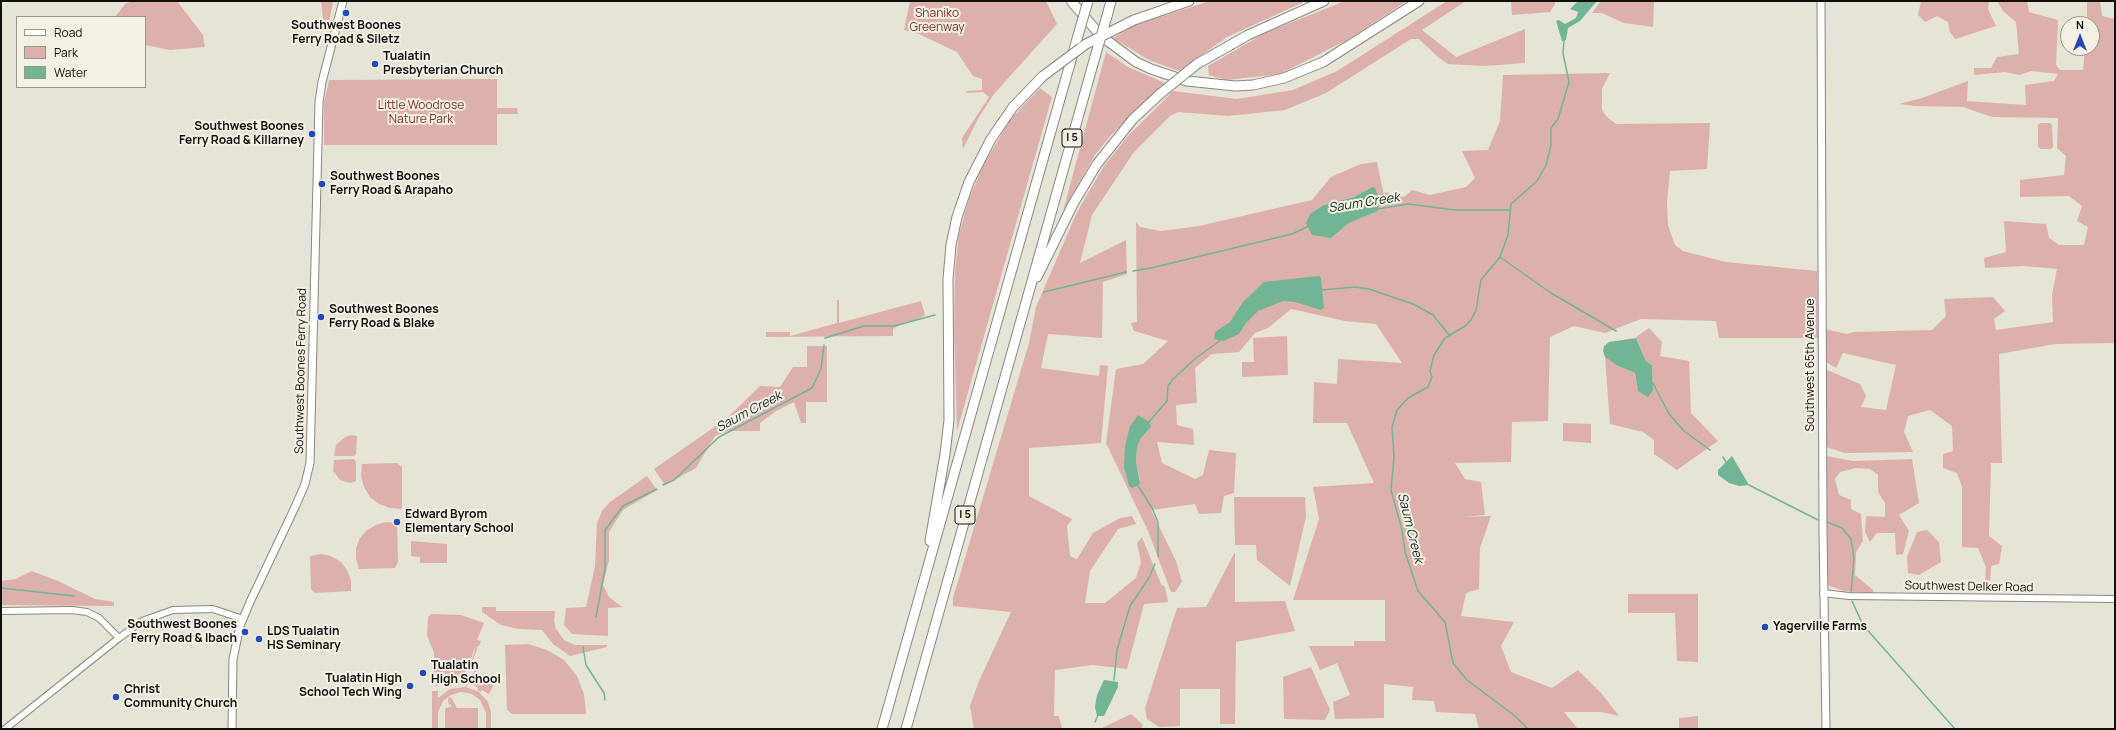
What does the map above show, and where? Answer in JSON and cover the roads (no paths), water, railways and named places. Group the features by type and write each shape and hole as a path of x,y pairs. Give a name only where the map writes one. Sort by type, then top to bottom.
{"highway":[{"path":"1071,1 1101,36 1125,55 1146,67 1187,82 1235,86 1269,82 1300,73 1318,65 1344,50 1419,1"},
{"name":"I 5","path":"882,729 1088,1"},
{"name":"I 5","path":"906,729 1111,1"},
{"path":"920,594 947,443 950,390 948,279 951,245 957,217 969,182 991,138 1013,107 1044,76 1086,44 1134,20 1189,1"},
{"path":"1026,301 1086,181 1120,133 1160,94 1198,64 1248,35 1324,1"}],"main road":[{"name":"Southwest Boones Ferry Road","path":"232,729 233,659 242,619 296,505 305,484 310,463 319,102 322,82 343,1"},
{"name":"Southwest 65th Avenue","path":"1821,1 1823,593 1826,729"}],"street":[{"name":"Southwest Delker Road","path":"1823,593 1849,596 2115,599"},
{"path":"1,611 80,610 99,618 119,638"},
{"path":"5,729 119,638 148,618 173,610 213,610 242,619"}],"water":[{"path":"1578,1 1597,1 1580,21 1568,28 1566,40 1562,41 1556,21 1559,20 1565,24 1576,18 1578,12 1570,9"},
{"path":"1372,187 1375,188 1379,198 1378,211 1349,223 1331,238 1312,235 1306,223 1310,214 1324,205 1354,197"},
{"path":"1319,276 1321,278 1324,308 1321,310 1295,302 1283,301 1258,311 1246,323 1239,334 1223,341 1214,339 1215,332 1230,322 1243,302 1264,282"},
{"path":"1636,338 1646,361 1652,365 1653,390 1648,397 1638,391 1635,373 1616,365 1605,357 1603,351 1604,346 1609,342"},
{"path":"1138,415 1149,422 1151,427 1141,438 1137,447 1136,461 1140,484 1132,488 1129,486 1124,467 1125,446 1130,426"},
{"path":"1732,456 1749,485 1739,486 1729,483 1718,475 1718,470"},
{"path":"1104,680 1118,682 1118,687 1104,716 1097,716 1095,707 1097,695"}],"waterway":[{"name":"Saum Creek","path":"1528,729 1515,716 1467,680 1453,663 1445,622 1418,591 1405,552 1402,530 1391,490 1394,457 1392,427 1397,410 1408,398 1428,387 1432,377 1430,371 1434,355 1445,338 1465,326 1471,320 1476,310 1481,280 1500,257 1508,235 1511,204 1537,181 1546,165 1551,145 1551,128 1558,119 1569,82 1563,53 1564,40"},
{"name":"Saum Creek","path":"1378,209 1408,204 1455,210 1509,210"},
{"name":"Saum Creek","path":"1133,271 1292,234 1309,226"},
{"path":"1500,257 1551,293 1616,331"},
{"name":"Saum Creek","path":"1044,292 1126,272"},
{"path":"1321,290 1355,287 1369,289 1413,304 1433,315 1450,336"},
{"name":"Saum Creek","path":"825,338 864,326 894,326 935,315"},
{"path":"1148,423 1167,401 1168,386 1173,379 1196,358 1221,340"},
{"name":"Saum Creek","path":"663,485 674,480 719,437 812,388 821,369 824,345"},
{"path":"1653,383 1669,414 1684,431 1710,450"},
{"path":"1723,457 1726,462"},
{"path":"1137,484 1152,508 1158,522 1158,556"},
{"path":"1749,485 1818,520"},
{"name":"Saum Creek","path":"596,617 605,569 605,530 623,506 657,489"},
{"path":"1827,522 1842,528 1851,539 1854,558 1851,593"},
{"path":"1114,680 1117,650 1130,606 1149,578 1155,564"},
{"path":"1,588 74,596"},
{"path":"1852,601 1863,625 1955,729"},
{"name":"Saum Creek","path":"583,647 586,665 604,693 605,700"},
{"path":"1095,722 1098,715"}],"place":[{"name":"Southwest Boones Ferry Road & Siletz","path":"346,13"},
{"name":"Tualatin Presbyterian Church","path":"375,64"},
{"name":"Southwest Boones Ferry Road & Killarney","path":"312,134"},
{"name":"Southwest Boones Ferry Road & Arapaho","path":"322,184"},
{"name":"Southwest Boones Ferry Road & Blake","path":"321,317"},
{"name":"Edward Byrom Elementary School","path":"397,522"},
{"name":"Yagerville Farms","path":"1765,627"},
{"name":"Southwest Boones Ferry Road & Ibach","path":"245,632"},
{"name":"LDS Tualatin HS Seminary","path":"259,639"},
{"name":"Tualatin High School","path":"423,673"},
{"name":"Tualatin High School Tech Wing","path":"410,686"},
{"name":"Christ Community Church","path":"116,697"}],"park label":[{"name":"Shaniko Greenway","path":"937,21"},
{"name":"Little Woodrose Nature Park","path":"421,113"}]}
